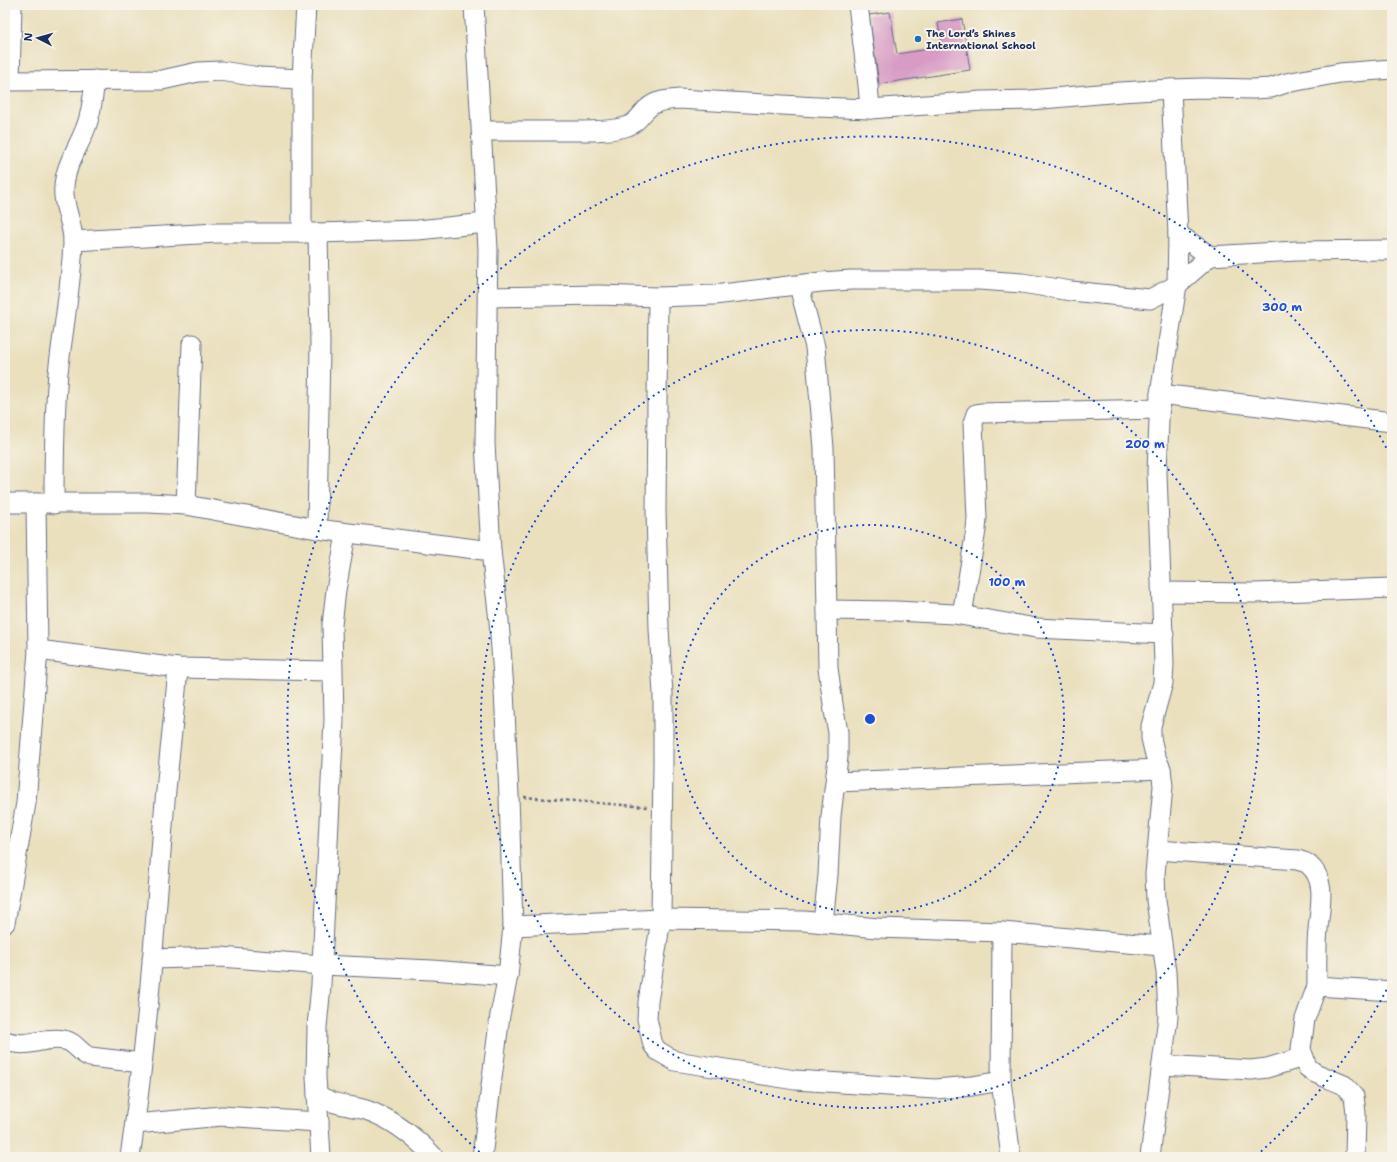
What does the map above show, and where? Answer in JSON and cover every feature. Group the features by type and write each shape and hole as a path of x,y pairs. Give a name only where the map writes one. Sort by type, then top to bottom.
{"street":[{"path":"12,5 7,80 162,80 198,72 221,71 259,77 302,79"},
{"path":"306,5 302,79 310,233 320,351 317,529"},
{"path":"474,5 488,249 485,443 492,551 499,621 509,796 513,926 508,976 500,1015 482,1157"},
{"path":"858,5 870,108"},
{"path":"482,130 588,132 628,127 636,122 648,107 654,103 679,99 817,107 870,108 982,101 1031,100 1171,89 1259,89 1271,88 1292,82 1340,73 1392,69"},
{"path":"5,923 26,803 38,650 45,504 73,241 64,201 64,186 67,170 86,127 91,111 95,80"},
{"path":"1150,1157 1168,1016 1166,972 1161,946 1155,874 1163,786 1161,769 1155,756 1151,738 1151,726 1163,683 1164,663 1157,473 1160,401 1177,285 1178,234 1171,89"},
{"path":"73,241 217,233 310,233 418,230 486,222"},
{"path":"1178,234 1210,256 1296,251 1392,250"},
{"path":"488,297 599,295 658,297 714,295 799,286 821,282 851,280 979,280 1022,283 1150,299 1177,285 1210,256"},
{"path":"799,286 814,347 824,448 828,674 838,732 838,757 831,816 828,875 823,923"},
{"path":"658,297 656,511 662,694 663,808 662,919 648,1002 647,1019 653,1045 658,1051 675,1061 795,1080 935,1089 972,1086 1001,1081"},
{"path":"1150,299 1169,334"},
{"path":"186,506 192,344"},
{"path":"962,615 977,518 973,423 976,414 1160,401 1392,422"},
{"path":"5,503 135,503 186,506 346,534 492,551"},
{"path":"321,1157 317,1094 317,1027 322,964 334,720 332,626 336,590 346,534"},
{"path":"1162,592 1254,593 1392,588"},
{"path":"827,610 896,611 962,615 1036,628 1164,634"},
{"path":"38,650 178,668 332,671"},
{"path":"130,1157 142,1063 178,668"},
{"path":"836,782 1161,769"},
{"path":"1157,850 1298,860 1309,864 1316,873 1320,883 1321,898 1318,930 1317,986 1306,1019 1301,1049 1307,1067 1315,1073 1344,1085 1354,1096 1356,1113 1355,1157"},
{"path":"513,926 662,919 804,921 878,928 1002,932 1161,946"},
{"path":"1002,932 1001,1081 1011,1157"},
{"path":"152,959 221,957 508,976"},
{"path":"1317,986 1392,991"},
{"path":"5,1041 24,1045 51,1039 65,1040 73,1043 86,1056 142,1063"},
{"path":"1162,1065 1251,1070 1267,1068 1304,1057"},
{"path":"317,1094 323,1099 331,1102 380,1115 410,1134 434,1157"},
{"path":"135,1124 222,1116 319,1122"}],"path":[{"path":"509,796 663,808"}],"building":[{"path":"890,12 897,54 942,47 938,23 962,19 970,70 879,84 869,15"}],"place":[{"name":"The Lord’s Shines International School","path":"918,39"}]}
